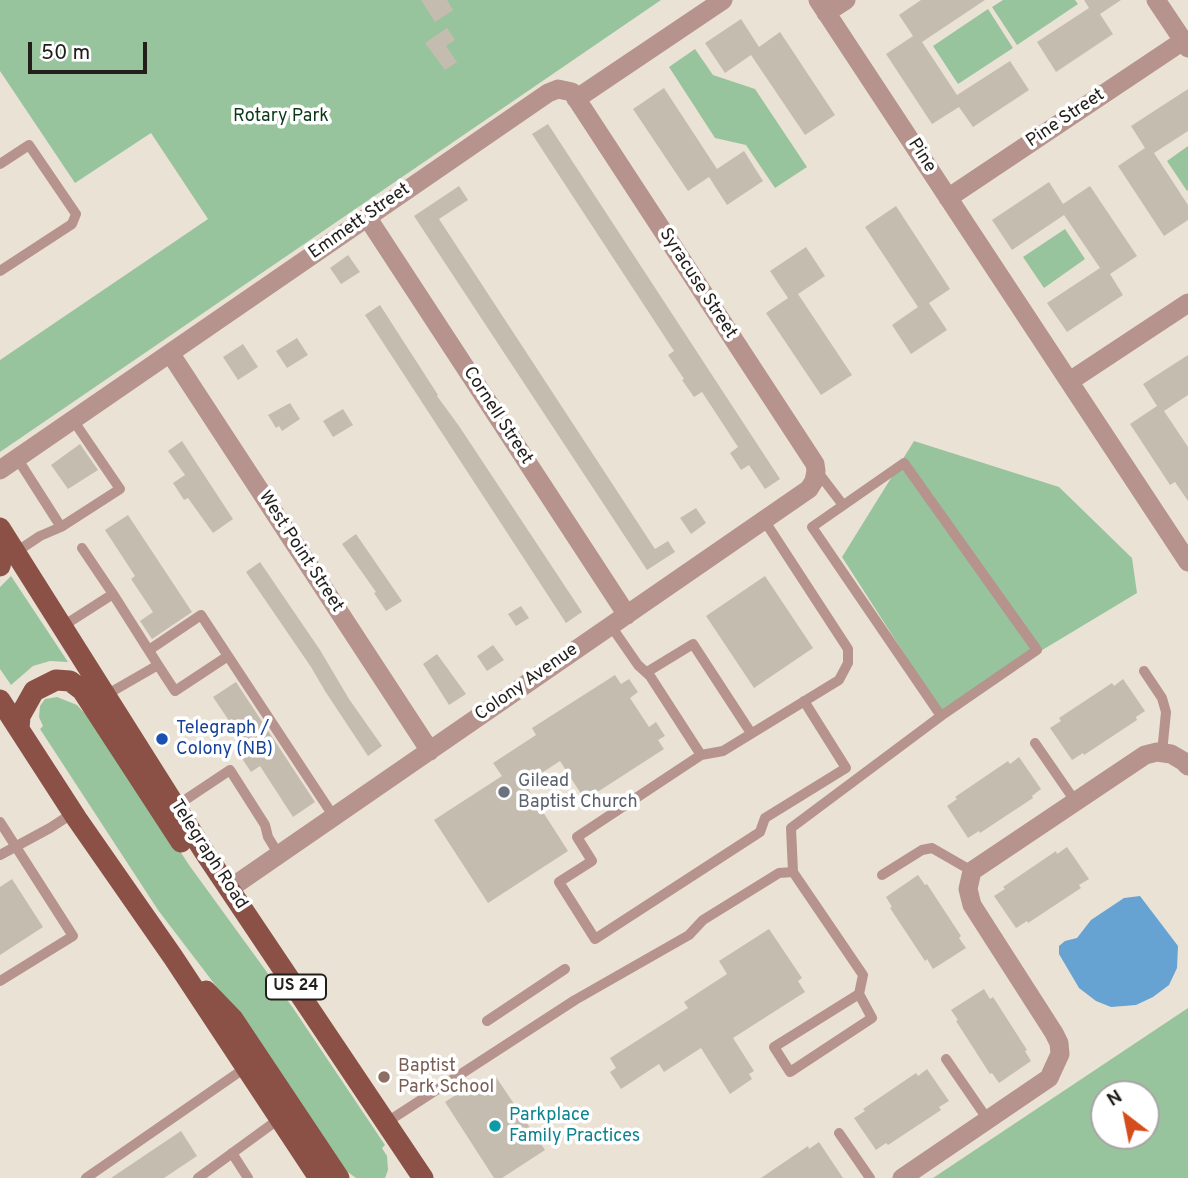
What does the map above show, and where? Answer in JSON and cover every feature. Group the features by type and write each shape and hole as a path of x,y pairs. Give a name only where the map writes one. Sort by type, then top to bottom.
{"main road":[{"name":"Telegraph Road","path":"6,546 63,626 229,889 387,1122 407,1168 423,1178"},
{"path":"19,729 20,716 27,702 42,685 56,680 70,681 82,690 194,862 243,910"},
{"path":"0,700 319,1178"},
{"path":"173,957 233,1019 339,1178"}],"street":[{"path":"576,99 723,0"},
{"path":"822,7 846,0"},
{"name":"Pine Street","path":"948,198 1186,45 1156,0"},
{"name":"Pine","path":"822,7 1070,381"},
{"name":"Emmett Street","path":"0,470 548,93 558,89 567,90 572,92 576,99"},
{"name":"Syracuse Street","path":"576,99 815,464 816,471"},
{"name":"Cornell Street","path":"367,217 619,620"},
{"path":"1187,556 1070,381 1188,303"},
{"name":"West Point Street","path":"170,353 430,751"},
{"name":"Colony Avenue","path":"229,889 809,489 816,471"},
{"path":"902,1178 1049,1078 1060,1054 1059,1043 1053,1030 972,905 968,889 972,871 1138,760 1157,752 1183,761 1188,766"}],"lane":[{"path":"0,164 29,145 76,214 72,224 0,271"},
{"path":"6,546 61,527 120,489 73,420"},
{"path":"18,458 61,527"},
{"path":"859,995 775,1047 790,1072 873,1018 859,995 863,975 793,872 791,828 942,716 1037,650 904,463 812,527 942,716"},
{"path":"816,471 843,505"},
{"path":"764,520 848,649 848,663 839,680 804,701 751,733 723,751 701,755 577,837 592,861 559,882 595,939 760,832 765,818 846,768 804,701"},
{"path":"82,548 175,691 228,656"},
{"path":"63,626 113,594"},
{"path":"149,650 201,615 334,817"},
{"path":"619,620 638,665 647,672 701,755"},
{"path":"647,672 692,644 751,733"},
{"path":"106,695 158,665"},
{"path":"1144,671 1163,698 1166,712 1162,753"},
{"path":"1035,743 1075,801"},
{"path":"176,806 230,771 265,825 268,837 279,855"},
{"path":"0,855 73,812"},
{"path":"0,822 73,936 0,981"},
{"path":"882,875 922,850 932,848 972,871"},
{"path":"387,1122 575,1000 689,935 703,920 779,873 793,872"},
{"path":"487,1021 565,969"},
{"path":"946,1059 988,1120"},
{"path":"86,1178 245,1068"},
{"path":"198,1178 279,1119"},
{"path":"839,1133 870,1178"},
{"path":"232,1153 248,1178"}],"green space":[{"name":"Rotary Park","path":"0,0 661,0 0,452 0,360 208,219 151,133 75,183 0,71"},
{"path":"1003,0 1075,0 1078,4 1017,45 992,7"},
{"path":"988,9 1013,48 958,84 933,46"},
{"path":"695,49 713,75 755,89 807,167 775,188 746,145 715,138 669,67"},
{"path":"1188,146 1188,190 1187,191 1167,161"},
{"path":"1065,229 1085,259 1044,288 1023,257"},
{"path":"914,441 1059,487 1132,558 1137,593 941,711 842,557"},
{"path":"11,576 68,662 50,661 33,666 11,685 0,669 0,587"},
{"path":"57,697 77,705 91,720 94,718 189,865 293,1008 385,1145 382,1148 387,1156 388,1170 385,1178 356,1178 345,1170 232,1007 158,910 40,729 43,726 39,717 40,706 45,699"},
{"path":"1188,1008 1188,1178 933,1178"}],"water":[{"path":"1140,896 1178,946 1177,968 1169,985 1153,997 1136,1005 1111,1007 1096,1001 1079,988 1059,954 1059,946 1065,941 1077,938 1091,920 1124,898"}],"building":[{"path":"421,0 447,0 453,10 435,22"},
{"path":"921,0 985,0 922,42 957,95 1010,61 1029,90 973,127 959,107 932,124 886,54 913,36 899,15"},
{"path":"1084,0 1121,0 1100,14 1113,34 1056,72 1037,42 1089,8"},
{"path":"741,19 759,47 780,32 835,115 805,135 751,55 725,73 705,43"},
{"path":"447,28 455,40 446,46 457,62 445,70 425,43"},
{"path":"664,88 717,169 744,151 763,181 727,205 709,177 688,191 633,109"},
{"path":"1188,89 1188,131 1154,153 1188,205 1188,220 1164,236 1118,166 1145,148 1131,126"},
{"path":"548,124 780,479 765,489 749,465 741,470 730,453 738,447 702,392 694,397 682,380 684,379 668,355 674,351 532,134"},
{"path":"1049,182 1063,204 1090,186 1137,256 1110,274 1123,295 1067,332 1047,303 1100,268 1064,215 1012,250 992,220"},
{"path":"459,186 468,200 439,219 655,549 668,541 675,552 647,570 414,216"},
{"path":"896,206 950,289 929,303 947,330 911,354 892,325 918,307 865,227"},
{"path":"806,247 825,276 798,294 852,375 821,395 766,313 788,298 770,271"},
{"path":"348,255 360,272 341,284 330,268"},
{"path":"380,305 437,396 582,612 566,623 365,315"},
{"path":"297,338 308,355 287,368 276,351"},
{"path":"243,344 258,367 238,380 223,357"},
{"path":"1188,355 1188,395 1164,411 1188,447 1188,501 1175,482 1170,485 1130,424 1157,406 1143,384"},
{"path":"290,403 300,419 282,431 279,426 276,428 268,415"},
{"path":"343,409 353,425 333,437 323,421"},
{"path":"182,441 233,519 213,533 188,498 184,500 173,483 185,475 168,451"},
{"path":"80,444 98,470 68,489 51,465"},
{"path":"696,508 706,523 691,534 680,518"},
{"path":"128,515 192,612 152,639 140,621 153,612 131,579 135,576 105,530"},
{"path":"356,534 402,601 386,611 342,544"},
{"path":"260,562 382,746 368,756 246,572"},
{"path":"765,576 813,648 754,688 706,616"},
{"path":"521,606 529,618 516,626 508,614"},
{"path":"493,645 504,660 487,671 477,656"},
{"path":"437,654 466,694 449,705 423,664"},
{"name":"Gilead Baptist Church","path":"615,675 621,684 629,679 638,692 630,698 649,727 656,722 665,736 658,740 664,749 585,800 560,761 525,784 568,851 488,903 434,820 502,776 493,763 536,735 532,728"},
{"path":"1123,679 1145,711 1136,717 1137,720 1072,760 1050,728 1061,721 1059,718 1112,683 1114,686"},
{"path":"236,682 315,802 293,817 260,766 251,772 239,754 248,749 213,697"},
{"path":"1019,757 1041,789 1033,798 968,838 947,806 957,799 955,797 1008,761 1010,764"},
{"path":"1067,847 1089,879 1079,885 1081,888 1016,928 994,896 1056,851 1057,854"},
{"path":"918,875 925,885 927,884 966,948 933,969 890,908 892,907 886,897"},
{"path":"12,879 43,927 0,955 0,887"},
{"path":"769,929 802,978 798,981 805,992 733,1038 754,1071 749,1074 752,1079 730,1094 701,1048 664,1072 659,1064 621,1089 610,1072 616,1068 610,1058 688,1008 684,1002 727,974 719,961"},
{"path":"984,989 990,999 993,997 1027,1050 1025,1051 1031,1061 999,1083 992,1073 990,1074 951,1010"},
{"path":"927,1069 949,1101 939,1107 941,1110 876,1150 854,1118 916,1073 918,1076"},
{"name":"Parkplace Family Practices","path":"496,1077 545,1150 502,1178 494,1178 445,1102 471,1085 475,1090"},
{"path":"181,1131 197,1156 164,1178 111,1178"},
{"path":"819,1142 843,1178 761,1178 808,1146 809,1149"}],"place":[{"name":"Telegraph / Colony (NB)","path":"162,739"},
{"name":"Gilead Baptist Church","path":"504,792"},
{"name":"Baptist Park School","path":"384,1077"},
{"name":"Parkplace Family Practices","path":"495,1126"}]}
